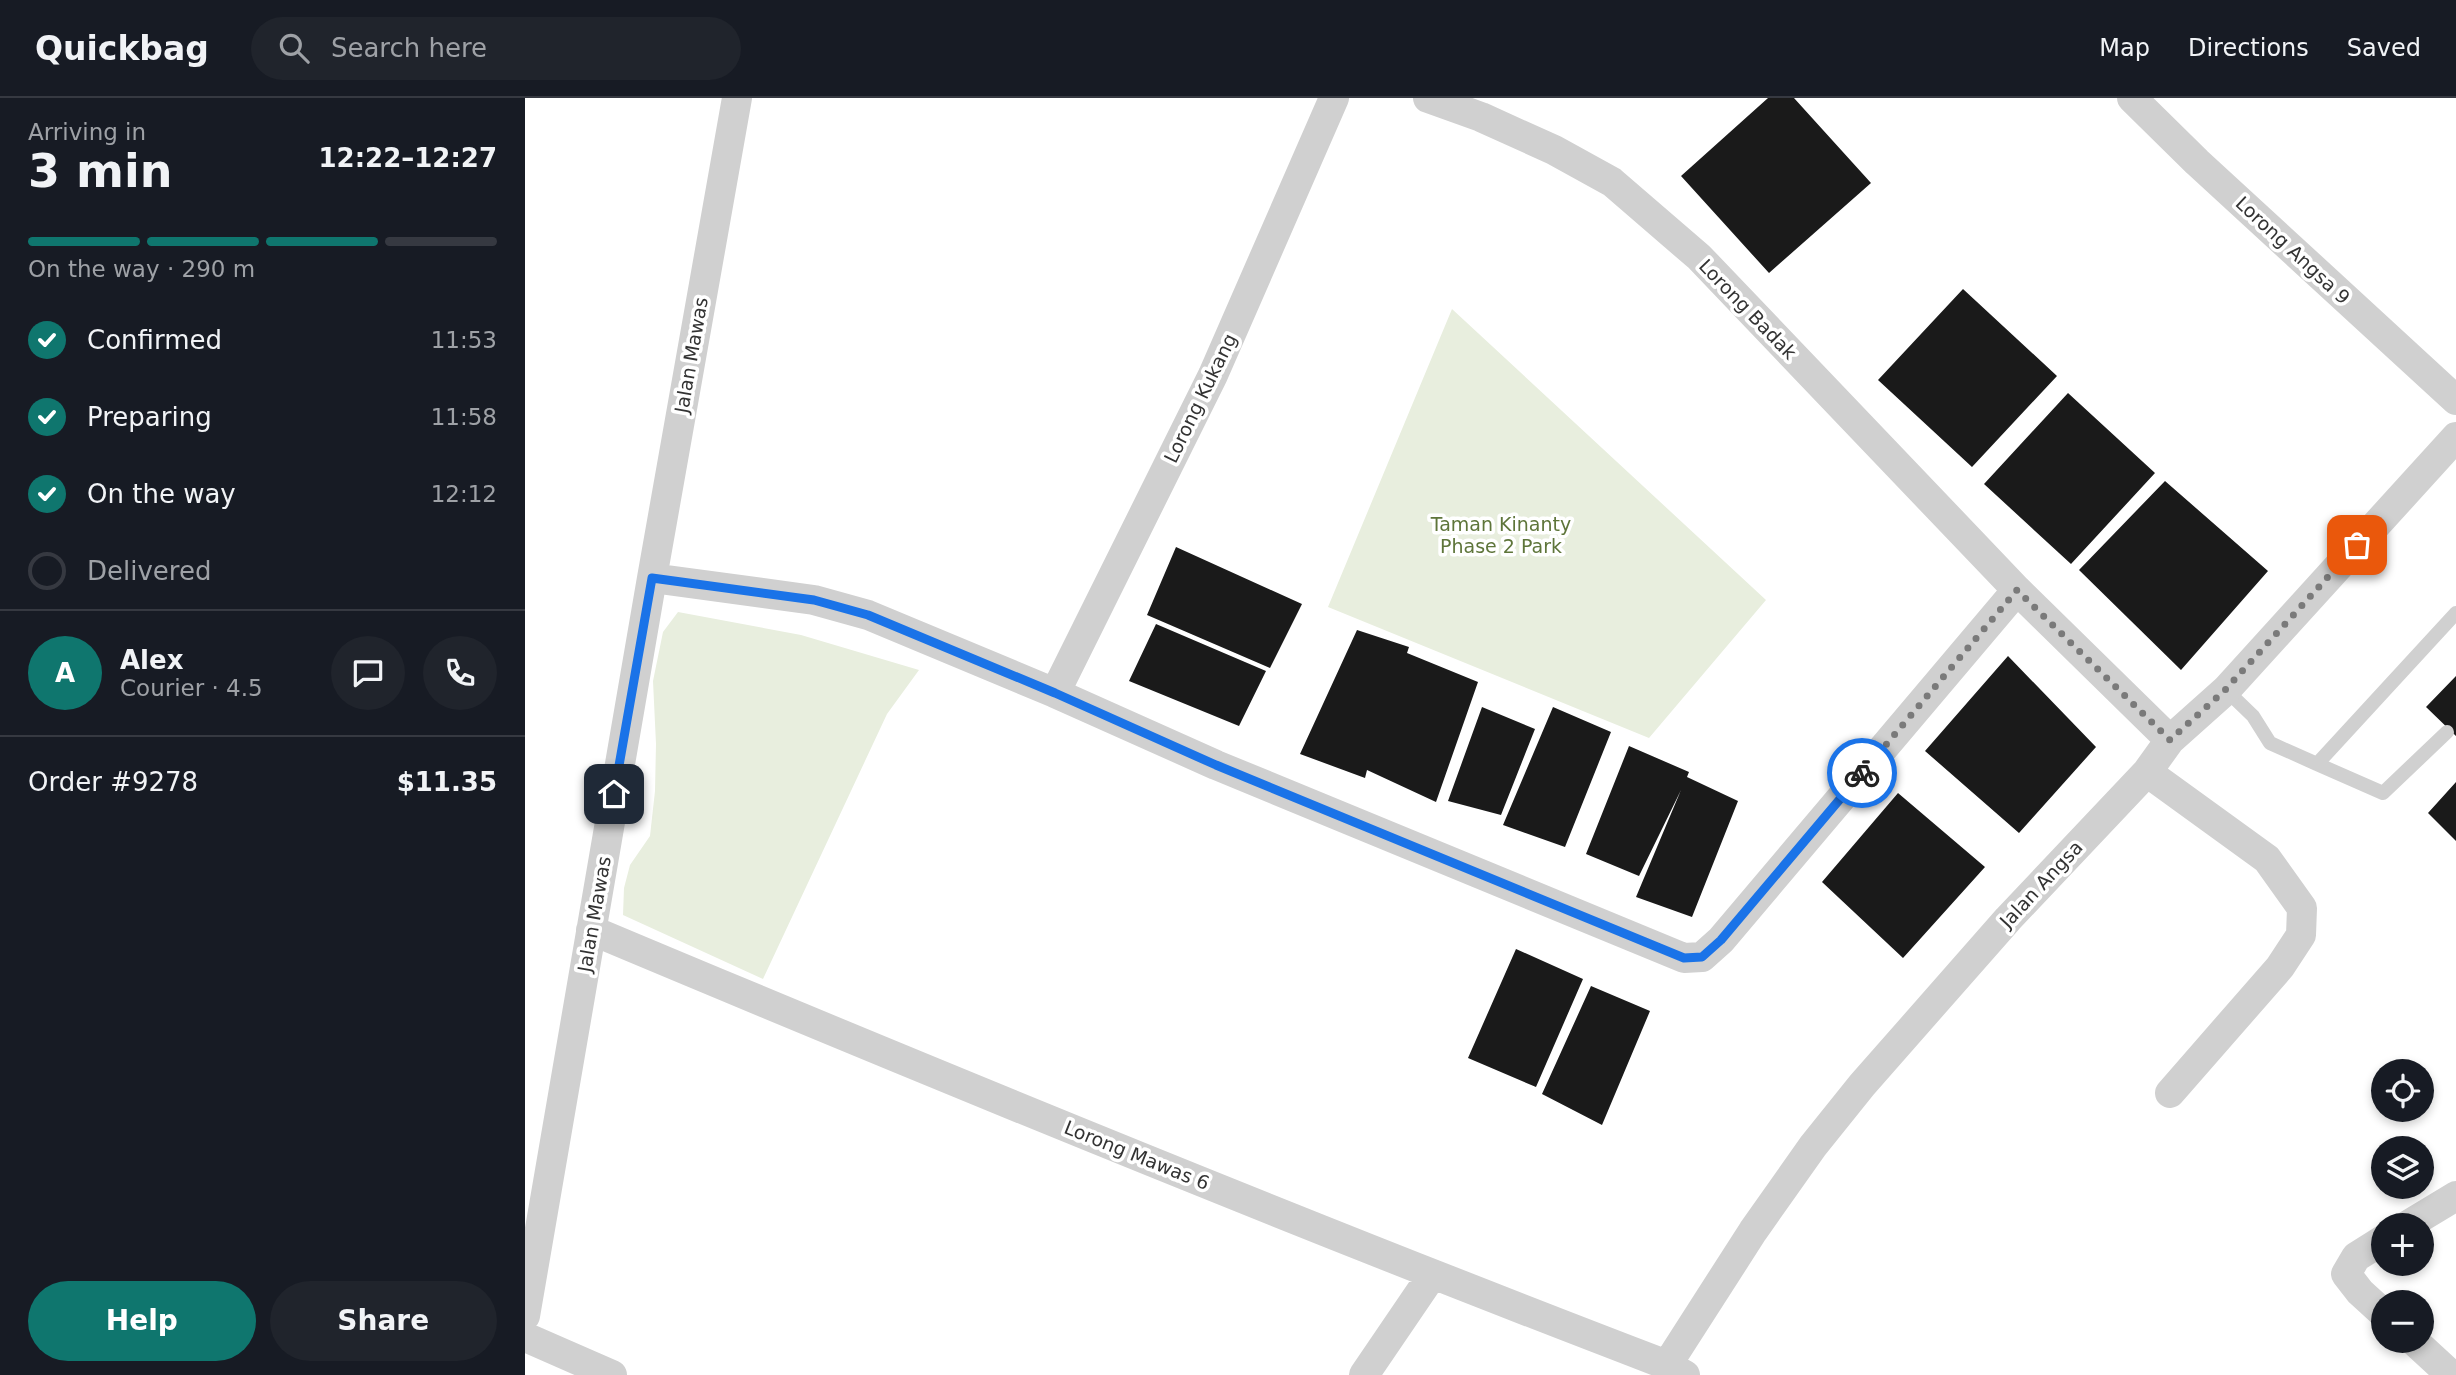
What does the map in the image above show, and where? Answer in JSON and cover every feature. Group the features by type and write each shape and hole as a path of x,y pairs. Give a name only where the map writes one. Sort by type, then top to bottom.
{"street":[{"name":"Jalan Mawas","path":"525,1316 737,98"},
{"name":"Lorong Kukang","path":"1055,693 1213,375 1334,98"},
{"name":"Lorong Badak","path":"1428,98 1483,112 1612,182 1654,217 1699,257 2017,590 2170,740"},
{"name":"Lorong Angsa 9","path":"2132,98 2197,162 2456,400"},
{"name":"Jalan Angsa","path":"1676,1370 1753,1231 1813,1146 1861,1085 2008,919 2147,772 2170,740 2225,690 2454,442"},
{"path":"652,578 814,600 868,615 1055,693 1216,765 1684,958 1702,957 1721,940 2017,590"},
{"path":"2147,772 2267,859 2302,908 2301,935 2280,967 2170,1093"},
{"name":"Lorong Mawas 6","path":"591,930 1432,1275 1676,1370"},
{"path":"2428,1213 2456,1196"},
{"path":"2371,1247 2355,1257 2346,1274 2371,1302"},
{"path":"1364,1375 1432,1275"},
{"path":"525,1337 612,1375"},
{"path":"2427,1353 2451,1375"}],"lane":[{"path":"2318,764 2456,613"},
{"path":"2225,690 2253,716 2270,743 2383,793 2448,732"}],"green space":[{"name":"Taman Kinanty Phase 2 Park","path":"1452,309 1766,600 1649,738 1328,607"},
{"path":"678,612 801,635 919,670 887,714 763,979 623,915 624,888 630,865 650,836 656,744 653,681 663,632"}],"building":[{"path":"1768,98 1794,98 1871,183 1769,273 1681,176"},
{"path":"1963,289 2057,376 1972,467 1878,380"},
{"path":"2068,393 2155,473 2071,564 1984,484"},
{"path":"2165,481 2268,571 2181,670 2079,570"},
{"path":"1176,547 1302,604 1270,668 1147,615"},
{"path":"1156,624 1266,671 1239,726 1129,681"},
{"path":"1357,630 1409,647 1407,653 1478,682 1436,802 1367,770 1365,778 1300,754"},
{"path":"2008,656 2096,747 2019,833 1925,751"},
{"path":"2456,676 2456,736 2426,707"},
{"path":"1482,707 1535,729 1501,815 1448,801"},
{"path":"1553,707 1611,732 1565,847 1503,825"},
{"path":"1629,746 1689,772 1687,777 1738,801 1692,917 1636,897 1681,790 1639,876 1586,854"},
{"path":"2456,782 2456,841 2428,813"},
{"path":"1898,793 1985,867 1903,958 1822,882"},
{"path":"1516,949 1583,979 1536,1087 1468,1058"},
{"path":"1591,986 1650,1011 1602,1125 1542,1094"}],"way so far":[{"path":"1862,773 2017,590 2170,740 2225,690 2357,545"}],"route":[{"path":"614,794 652,578 814,600 868,615 1055,693 1216,765 1684,958 1702,957 1721,940 1862,773"}]}
